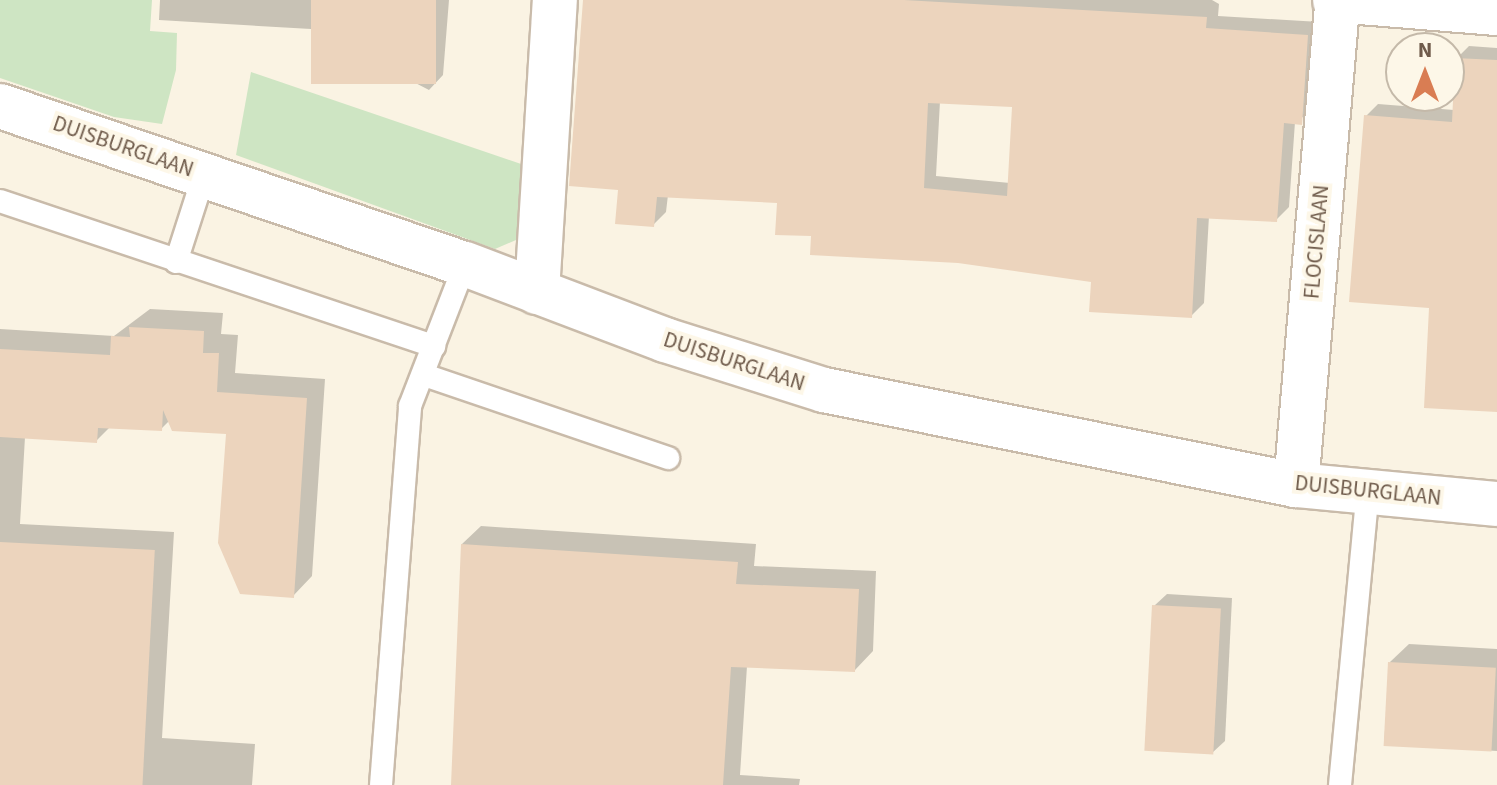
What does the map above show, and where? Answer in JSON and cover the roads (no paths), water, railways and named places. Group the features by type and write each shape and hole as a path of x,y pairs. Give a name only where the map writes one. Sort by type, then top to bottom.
{"street":[{"path":"537,292 555,0"},
{"path":"1337,0 1497,13"},
{"name":"FLOCISLAAN","path":"1296,485 1337,0"},
{"name":"DUISBURGLAAN","path":"0,106 465,264 665,340 824,390 1296,485 1497,504"}],"lane":[{"path":"176,262 204,175"},
{"path":"0,201 434,346"},
{"path":"381,785 410,406 465,264"},
{"path":"424,375 668,458"},
{"path":"1340,785 1368,491"}]}
